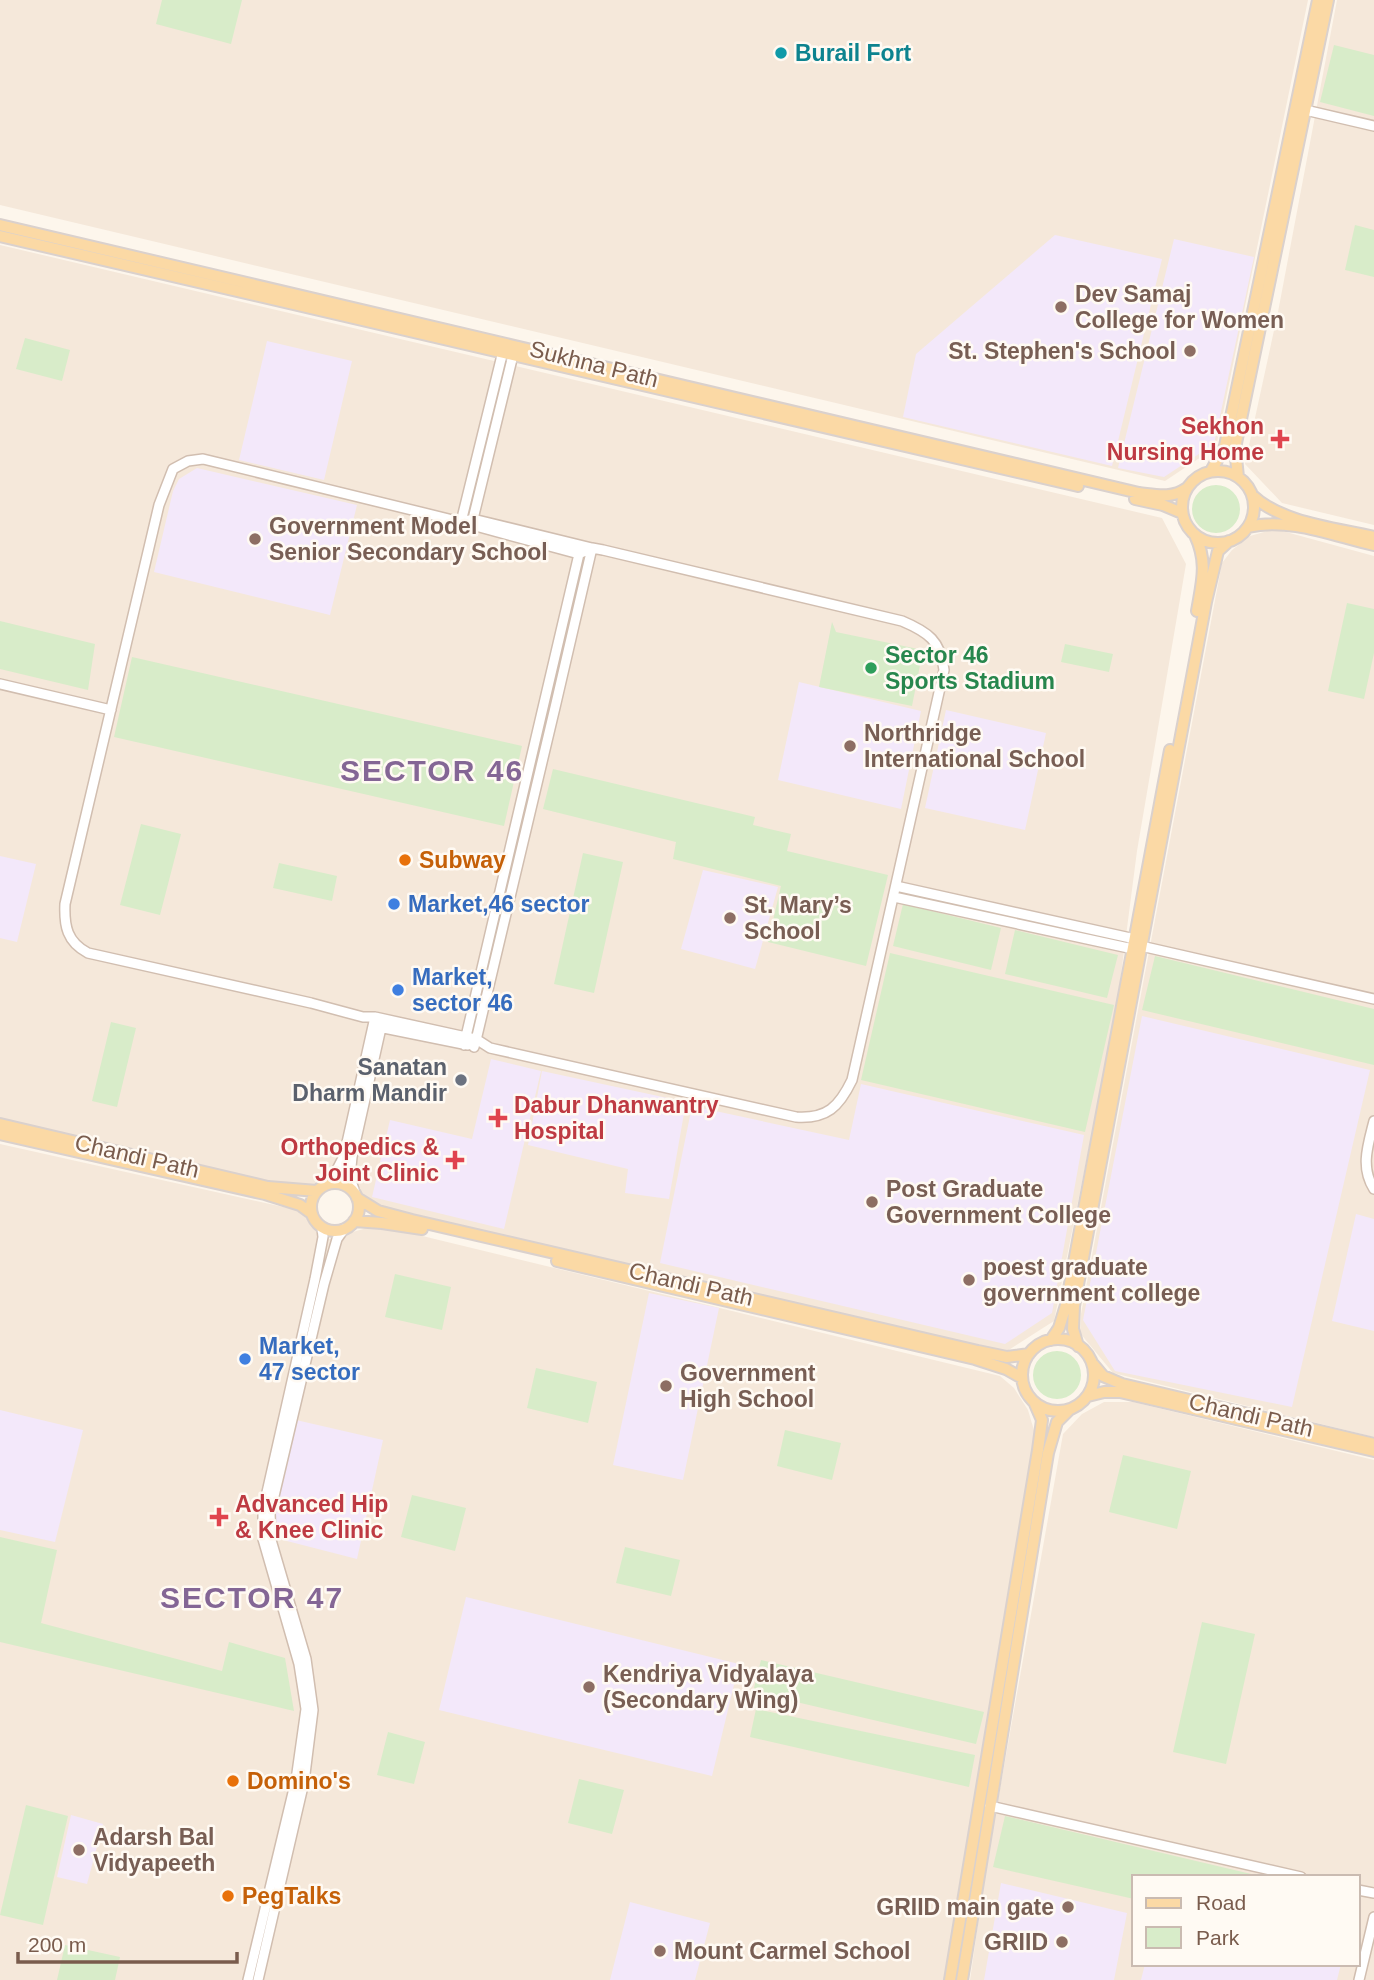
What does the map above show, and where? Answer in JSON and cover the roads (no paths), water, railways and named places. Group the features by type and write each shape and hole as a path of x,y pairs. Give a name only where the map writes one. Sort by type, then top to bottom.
{"main road":[{"path":"1238,477 1235,448 1300,109 1318,0"},
{"path":"1211,471 1225,446 1300,109 1328,0"},
{"name":"Sukhna Path","path":"0,225 509,348 1139,493 1170,496 1177,495 1186,488"},
{"name":"Sukhna Path","path":"0,236 381,326 509,348 847,434 1163,505 1182,513"},
{"path":"1051,1340 1059,1328 1066,1305 1137,944 1218,551 1248,527 1254,508 1247,485 1225,471 1211,471 1197,477 1186,488 1182,500 1182,513 1203,552 1204,564 1199,600 1137,944 1074,1306 1073,1329 1078,1346"},
{"path":"1252,495 1264,506 1292,517 1374,537"},
{"path":"1248,527 1266,523 1291,525 1374,545"},
{"path":"1195,535 1211,542 1229,541"},
{"name":"Chandi Path","path":"0,1124 268,1187 317,1191"},
{"name":"Chandi Path","path":"0,1134 265,1194 300,1205 311,1213"},
{"path":"330,1183 348,1187 356,1196 359,1212 354,1221 344,1230 330,1231 322,1228 311,1213 311,1203 317,1191 330,1183"},
{"name":"Chandi Path","path":"356,1196 378,1211 412,1220 1007,1357 1029,1354"},
{"name":"Chandi Path","path":"354,1221 412,1227 975,1359 1006,1369 1022,1378"},
{"path":"950,1980 1042,1420 1026,1392 1022,1378 1024,1363 1039,1345 1051,1340 1065,1340 1078,1346 1093,1364 1094,1377 1088,1396 1069,1410 1051,1411 1035,1404"},
{"name":"Chandi Path","path":"1093,1364 1103,1376 1122,1384 1374,1444"},
{"name":"Chandi Path","path":"1088,1396 1120,1392 1374,1451"},
{"path":"962,1980 1048,1453 1057,1422 1069,1410"}],"street":[{"path":"1300,109 1374,126"},
{"path":"473,519 509,348"},
{"path":"461,522 509,348"},
{"path":"461,522 473,519 902,621 922,629 943,654 944,670 852,1080 845,1096 831,1110 818,1117 796,1116 378,1022 311,1003 88,953 71,940 64,926 65,904 159,505 173,469 188,461 203,459 461,522 579,554 592,548"},
{"path":"473,1042 592,548"},
{"path":"473,1042 579,554"},
{"path":"0,684 111,710"},
{"path":"896,886 1374,999"},
{"path":"894,897 1137,944"},
{"path":"330,1183 344,1156 378,1022"},
{"path":"356,1196 350,1177 352,1157 378,1022"},
{"path":"1374,1121 1366,1157 1367,1173 1374,1189"},
{"path":"248,1980 296,1780 306,1709 299,1664 263,1539 263,1510 315,1279 323,1237 322,1228"},
{"path":"258,1980 304,1782 313,1710 306,1659 271,1541 270,1513 324,1284 337,1239 344,1230"},
{"path":"990,1805 1292,1875"},
{"path":"1359,1980 1374,1917"}],"place":[{"name":"Burail Fort","path":"781,53"},
{"name":"Dev Samaj College for Women","path":"1061,307"},
{"name":"St. Stephen's School","path":"1190,351"},
{"name":"Sekhon Nursing Home","path":"1280,439"},
{"name":"Government Model Senior Secondary School","path":"255,539"},
{"name":"Sector 46 Sports Stadium","path":"871,668"},
{"name":"Northridge International School","path":"850,746"},
{"name":"Subway","path":"405,860"},
{"name":"Market,46 sector","path":"394,904"},
{"name":"St. Mary’s School","path":"730,918"},
{"name":"Market, sector 46","path":"398,990"},
{"name":"Sanatan Dharm Mandir","path":"461,1080"},
{"name":"Dabur Dhanwantry Hospital","path":"498,1118"},
{"name":"Orthopedics & Joint Clinic","path":"455,1160"},
{"name":"Post Graduate Government College","path":"872,1202"},
{"name":"poest graduate government college","path":"969,1280"},
{"name":"Market, 47 sector","path":"245,1359"},
{"name":"Government High School","path":"666,1386"},
{"name":"Advanced Hip & Knee Clinic","path":"219,1517"},
{"name":"Kendriya Vidyalaya (Secondary Wing)","path":"589,1687"},
{"name":"Domino's","path":"233,1781"},
{"name":"Adarsh Bal Vidyapeeth","path":"79,1850"},
{"name":"PegTalks","path":"228,1896"},
{"name":"GRIID main gate","path":"1068,1907"},
{"name":"GRIID","path":"1062,1942"},
{"name":"Mount Carmel School","path":"660,1951"}],"district":[{"name":"SECTOR 46","path":"432,771"},
{"name":"SECTOR 47","path":"252,1598"}]}
